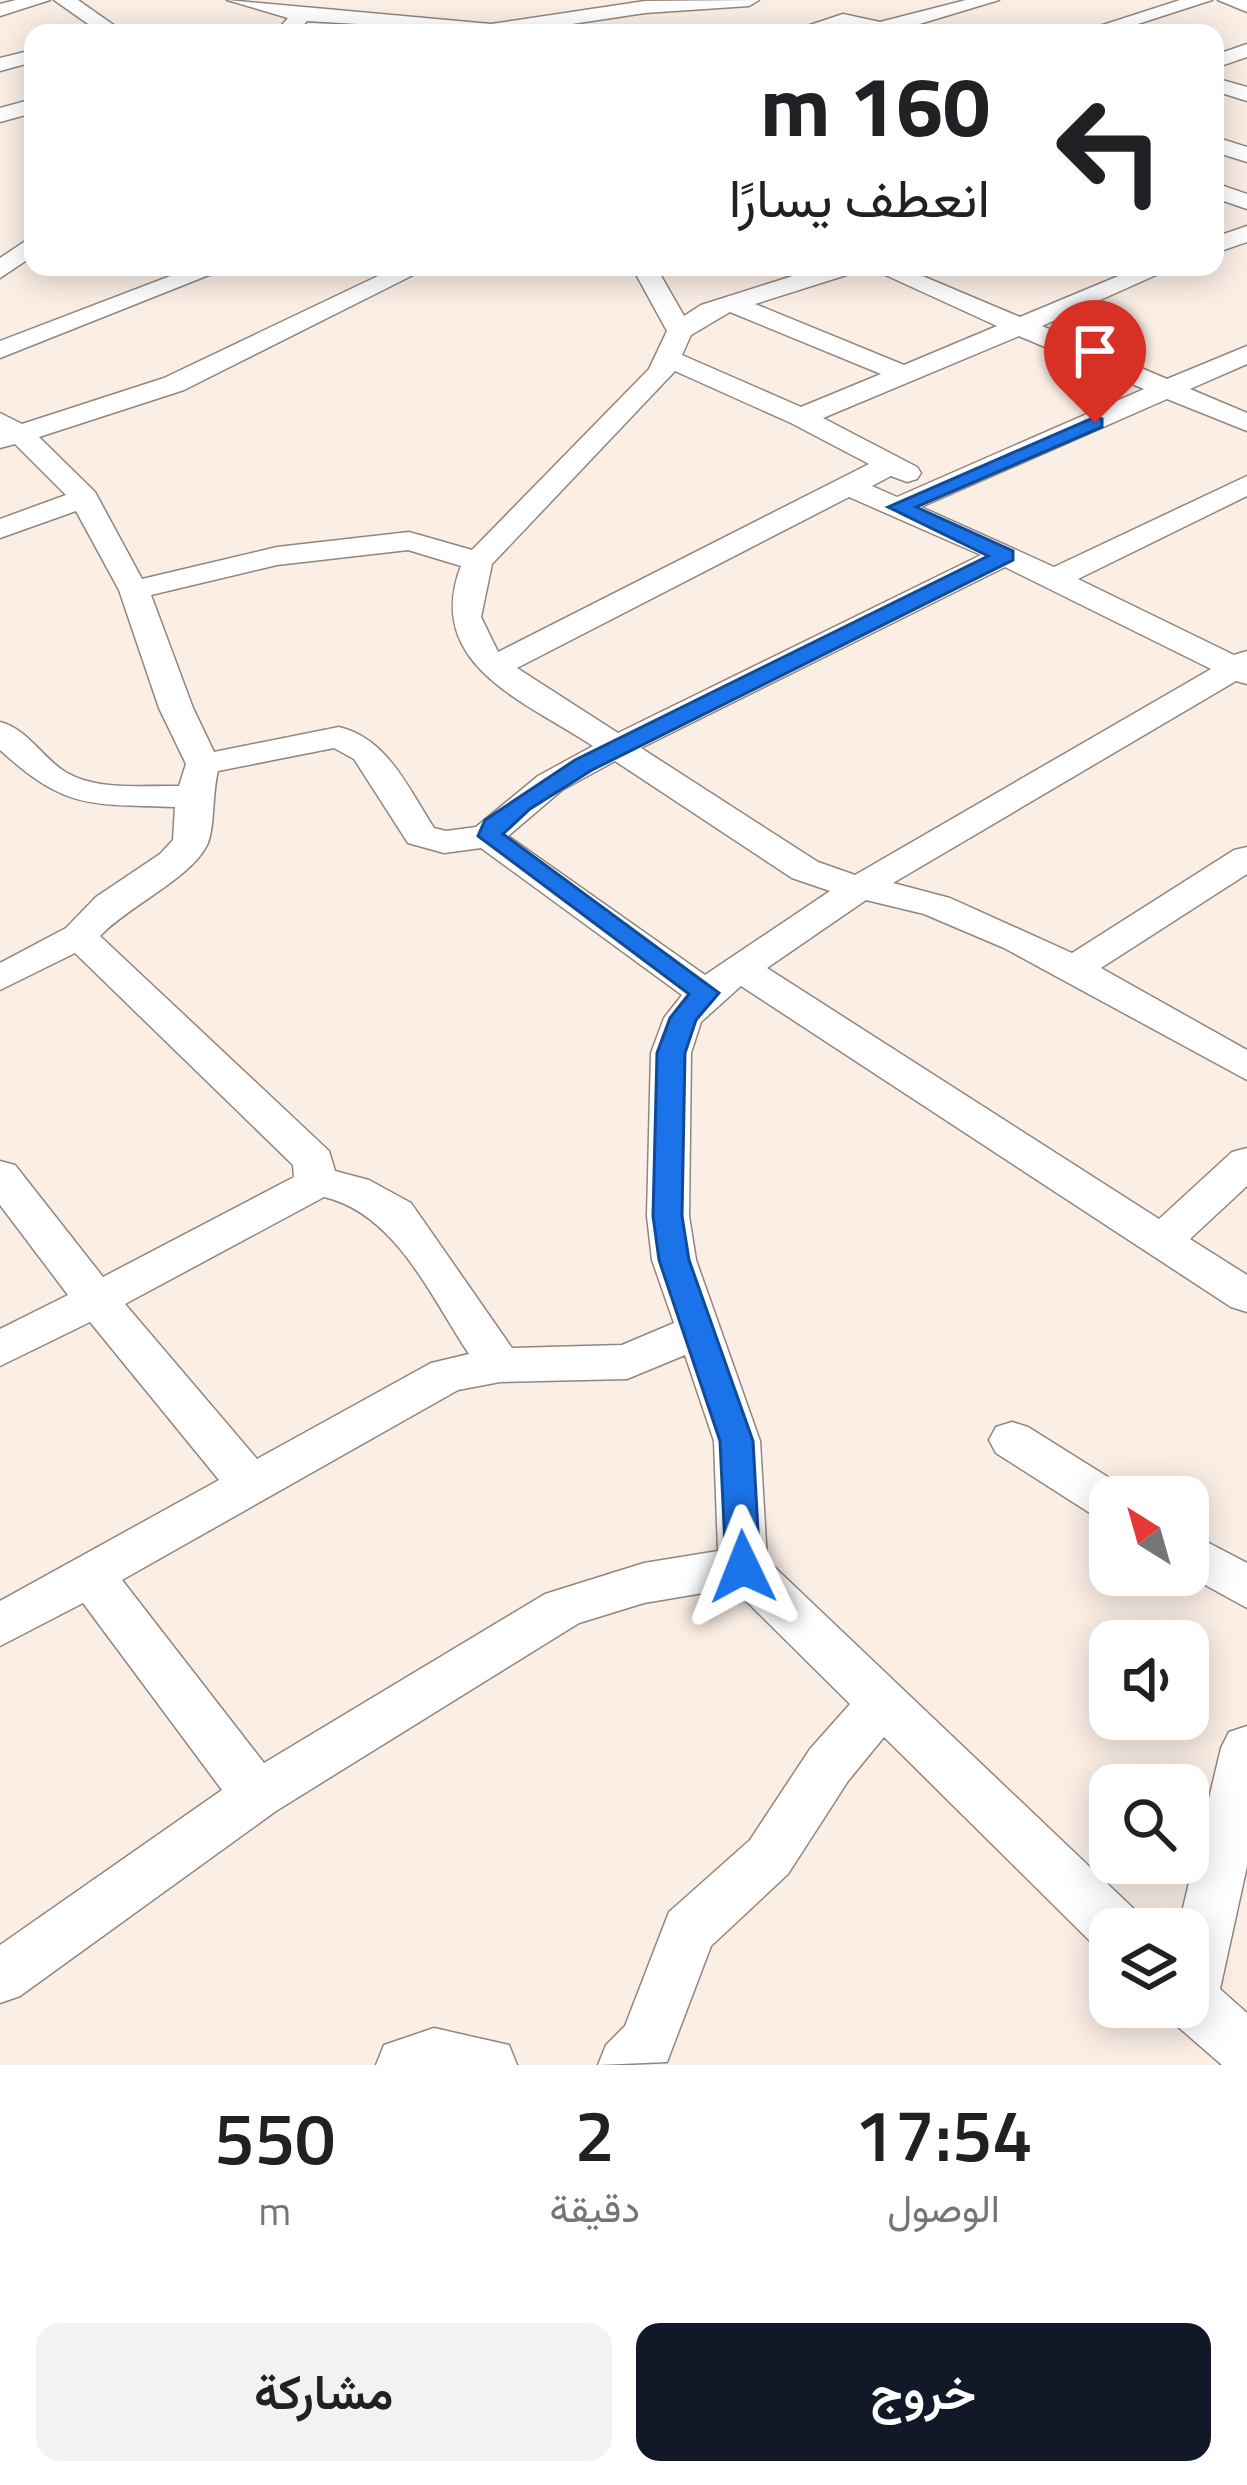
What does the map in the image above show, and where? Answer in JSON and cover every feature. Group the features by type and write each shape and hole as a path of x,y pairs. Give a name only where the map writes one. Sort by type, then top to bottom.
{"street":[{"path":"0,10 40,0"},
{"path":"64,0 102,24"},
{"path":"237,0 302,15 404,24"},
{"path":"544,24 645,8 749,0"},
{"path":"913,24 988,0"},
{"path":"1228,0 1247,6"},
{"path":"1117,24 1186,1"},
{"path":"645,8 690,24"},
{"path":"294,24 302,15"},
{"path":"829,24 843,20 863,24"},
{"path":"1130,20 1141,24"},
{"path":"0,271 24,250"},
{"path":"0,350 194,276"},
{"path":"7,433 174,384 398,276"},
{"path":"647,276 674,345 888,466 945,488"},
{"path":"818,276 692,319 661,372 478,561 463,600 471,643 494,667 805,870 856,890 936,906 1073,969 1247,1067"},
{"path":"900,276 1247,423"},
{"path":"800,417 1142,276"},
{"path":"730,303 906,375"},
{"path":"898,507 1247,354"},
{"path":"0,978 79,936 110,905 173,862 191,842 198,780 134,590 104,542 85,499 7,433"},
{"path":"494,667 888,466"},
{"path":"1052,580 1247,485"},
{"path":"848,486 1243,668"},
{"path":"0,529 85,499"},
{"path":"134,590 277,556 371,544 410,542 478,561"},
{"path":"490,836 494,826 550,783 618,746 1005,556"},
{"path":"1094,1908 743,1567 736,1441 674,1260 668,1216 671,1053 683,1018 705,993 856,890 1243,668"},
{"path":"0,732 52,779 86,794 198,780 339,737 367,752 421,835 444,842 490,836 705,993"},
{"path":"1073,969 1247,858"},
{"path":"0,1349 302,1194 315,1181 314,1162 79,936"},
{"path":"743,970 1247,1296"},
{"path":"1161,1241 1247,1162"},
{"path":"0,1175 96,1300 250,1485"},
{"path":"315,1181 354,1190 396,1213 500,1365"},
{"path":"0,1625 447,1375 500,1365 626,1362 700,1330"},
{"path":"1012,1440 1089,1489"},
{"path":"1209,1564 1247,1588"},
{"path":"0,1977 257,1796 562,1608 644,1583 743,1567"},
{"path":"90,1575 257,1796"},
{"path":"627,2065 647,2044 689,1930 769,1857 829,1765 881,1704"},
{"path":"1209,1912 1247,1748"},
{"path":"1209,2017 1247,2050"},
{"path":"405,2065 434,2056 488,2065"}],"route":[{"path":"743,1567 736,1441 674,1260 668,1216 671,1053 683,1018 705,993 490,836 494,826 550,783 1005,556 898,507 1095,423"}]}
